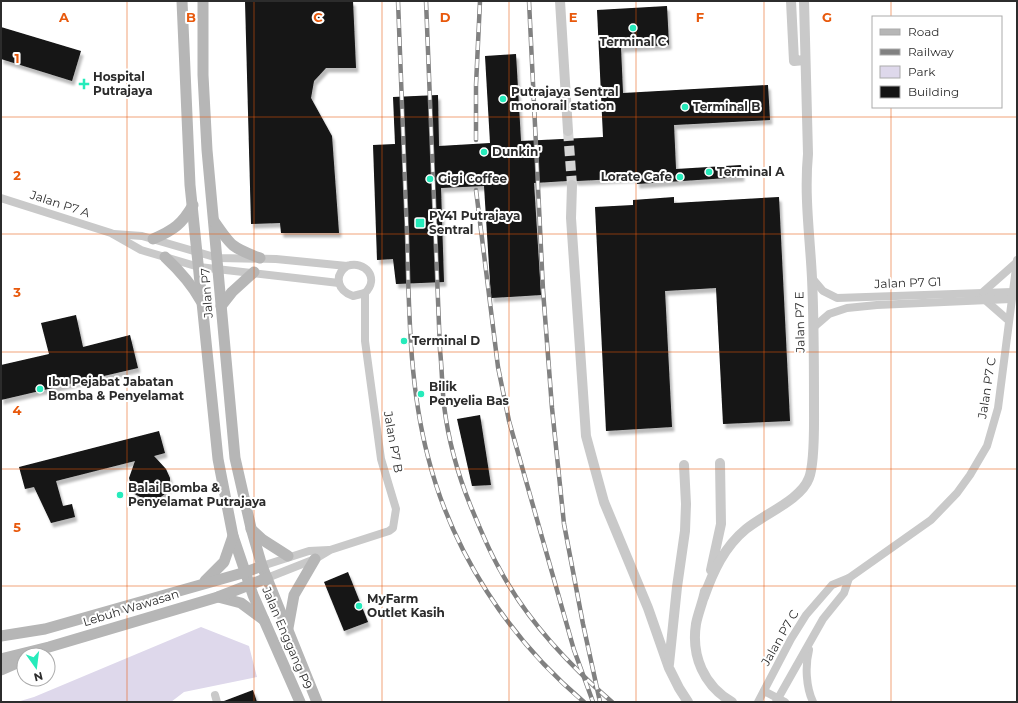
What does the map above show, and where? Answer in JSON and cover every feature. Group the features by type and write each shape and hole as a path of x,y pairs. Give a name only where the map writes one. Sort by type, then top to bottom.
{"main road":[{"name":"Jalan P7","path":"182,1 193,204 218,459 233,536 246,572"},
{"name":"Jalan P7","path":"203,1 203,75 213,219 235,458 251,528 262,566 288,630"},
{"path":"154,239 171,231 184,221 193,204"},
{"path":"213,219 227,240 237,249 260,258"},
{"path":"165,257 184,274 193,285 204,307"},
{"path":"221,306 232,292 254,272"},
{"path":"251,528 262,540 288,556"},
{"path":"202,583 222,565 228,557 233,536"},
{"path":"288,630 289,613 294,595 315,559"},
{"name":"Lebuh Wawasan","path":"4,634 45,629 202,583 246,572 262,566"},
{"name":"Jalan Enggang P9","path":"246,572 264,620 300,702"},
{"name":"Lebuh Wawasan","path":"49,647 218,596 266,578"},
{"path":"218,596 241,604 264,620"},
{"name":"Jalan Enggang P9","path":"288,630 317,702"},
{"name":"Lebuh Wawasan","path":"1,659 16,655"},
{"path":"1,670 16,663"}],"street":[{"path":"560,1 568,131"},
{"path":"790,1 794,61 805,60"},
{"name":"Jalan P7 E","path":"704,598 713,572 733,542 746,529 793,497 807,485 810,476 814,435 814,328 806,178 808,154 804,1"},
{"path":"572,185 571,218 586,436 604,502 648,608 669,668 688,702"},
{"name":"Jalan P7 A","path":"1,198 111,233 141,250 199,267 218,263"},
{"name":"Jalan P7 A","path":"111,233 142,236 154,239 198,253 218,263"},
{"name":"Jalan P7 B","path":"218,263 260,258 347,266 356,264 363,266 368,270 371,277 371,284 365,293 365,341 382,459 396,509 393,528 389,531 330,550 315,559 266,578"},
{"path":"1008,320 983,296 1017,261"},
{"name":"Jalan P7 C","path":"758,702 806,615 832,585 849,578 931,520 957,493 970,475 987,446 998,408 1008,320 1017,261"},
{"path":"218,263 254,272 339,283"},
{"path":"347,266 339,275 341,290 352,296 359,296 365,293"},
{"name":"Jalan P7 G1","path":"812,278 823,291 837,298 1012,296"},
{"name":"Jalan P7 G1","path":"814,328 829,314 847,308 983,296"},
{"path":"720,463 721,524 704,598 696,623 695,641 697,655 702,670 712,688 728,700"},
{"path":"669,668 677,587 685,531 686,504 684,465"},
{"name":"Jalan P7 B","path":"262,566 308,550 330,550"},
{"path":"764,691 779,701 823,619 844,593 849,578"},
{"path":"812,640 807,660 808,686 813,702"}],"green space":[{"path":"201,627 249,646 257,677 184,692 171,702 17,702 34,697"}],"building":[{"path":"245,1 353,1 356,68 326,68 314,81 311,98 332,136 339,233 281,233 280,223 251,224"},
{"path":"667,6 669,45 621,48 623,93 768,85 770,120 674,125 676,169 741,165 742,177 637,184 636,178 577,181 572,179 567,181 534,183 541,295 491,298 484,186 441,188 444,282 396,284 393,259 377,260 373,145 395,144 393,97 438,95 439,146 490,143 485,56 516,54 521,141 603,137 597,10"},
{"path":"1,27 81,51 72,81 1,59"},
{"path":"674,197 674,203 779,197 790,421 723,424 716,288 665,291 672,427 606,431 595,207 633,205 633,200"},
{"path":"76,315 83,347 130,335 138,368 1,400 1,365 49,354 41,323"},
{"path":"480,415 491,485 472,486 457,419"},
{"path":"159,431 165,453 154,456 166,469 170,478 170,484 166,493 157,500 147,501 133,493 129,478 135,461 56,481 63,506 72,504 75,517 51,523 34,487 25,489 19,467"},
{"path":"348,572 368,622 344,631 324,582"},
{"path":"253,690 257,702 224,702 224,701"}],"tunnel":[{"path":"568,131 572,185"}],"railway":[{"path":"398,1 411,347 417,402 428,457 452,526 468,560 487,592 508,622 531,650 584,702"},
{"path":"426,1 440,350 444,405 454,457 466,495 481,531 495,561 510,587 535,623 564,657 612,702"},
{"path":"476,140 476,85 480,1"},
{"path":"529,1 543,290 552,408 564,524 583,624 600,702"},
{"path":"476,190 498,367 509,421 574,650 593,702"}],"place":[{"name":"Terminal C","path":"633,28"},
{"name":"Hospital Putrajaya","path":"84,84"},
{"name":"Putrajaya Sentral monorail station","path":"503,99"},
{"name":"Terminal B","path":"685,107"},
{"name":"Dunkin'","path":"484,152"},
{"name":"Terminal A","path":"709,172"},
{"name":"Lorate Cafe","path":"680,177"},
{"name":"Gigi Coffee","path":"430,179"},
{"name":"PY41 Putrajaya Sentral","path":"420,223"},
{"name":"Terminal D","path":"404,341"},
{"name":"Ibu Pejabat Jabatan Bomba & Penyelamat","path":"40,389"},
{"name":"Bilik Penyelia Bas","path":"421,394"},
{"name":"Balai Bomba & Penyelamat Putrajaya","path":"120,495"},
{"name":"MyFarm Outlet Kasih","path":"359,606"}]}
